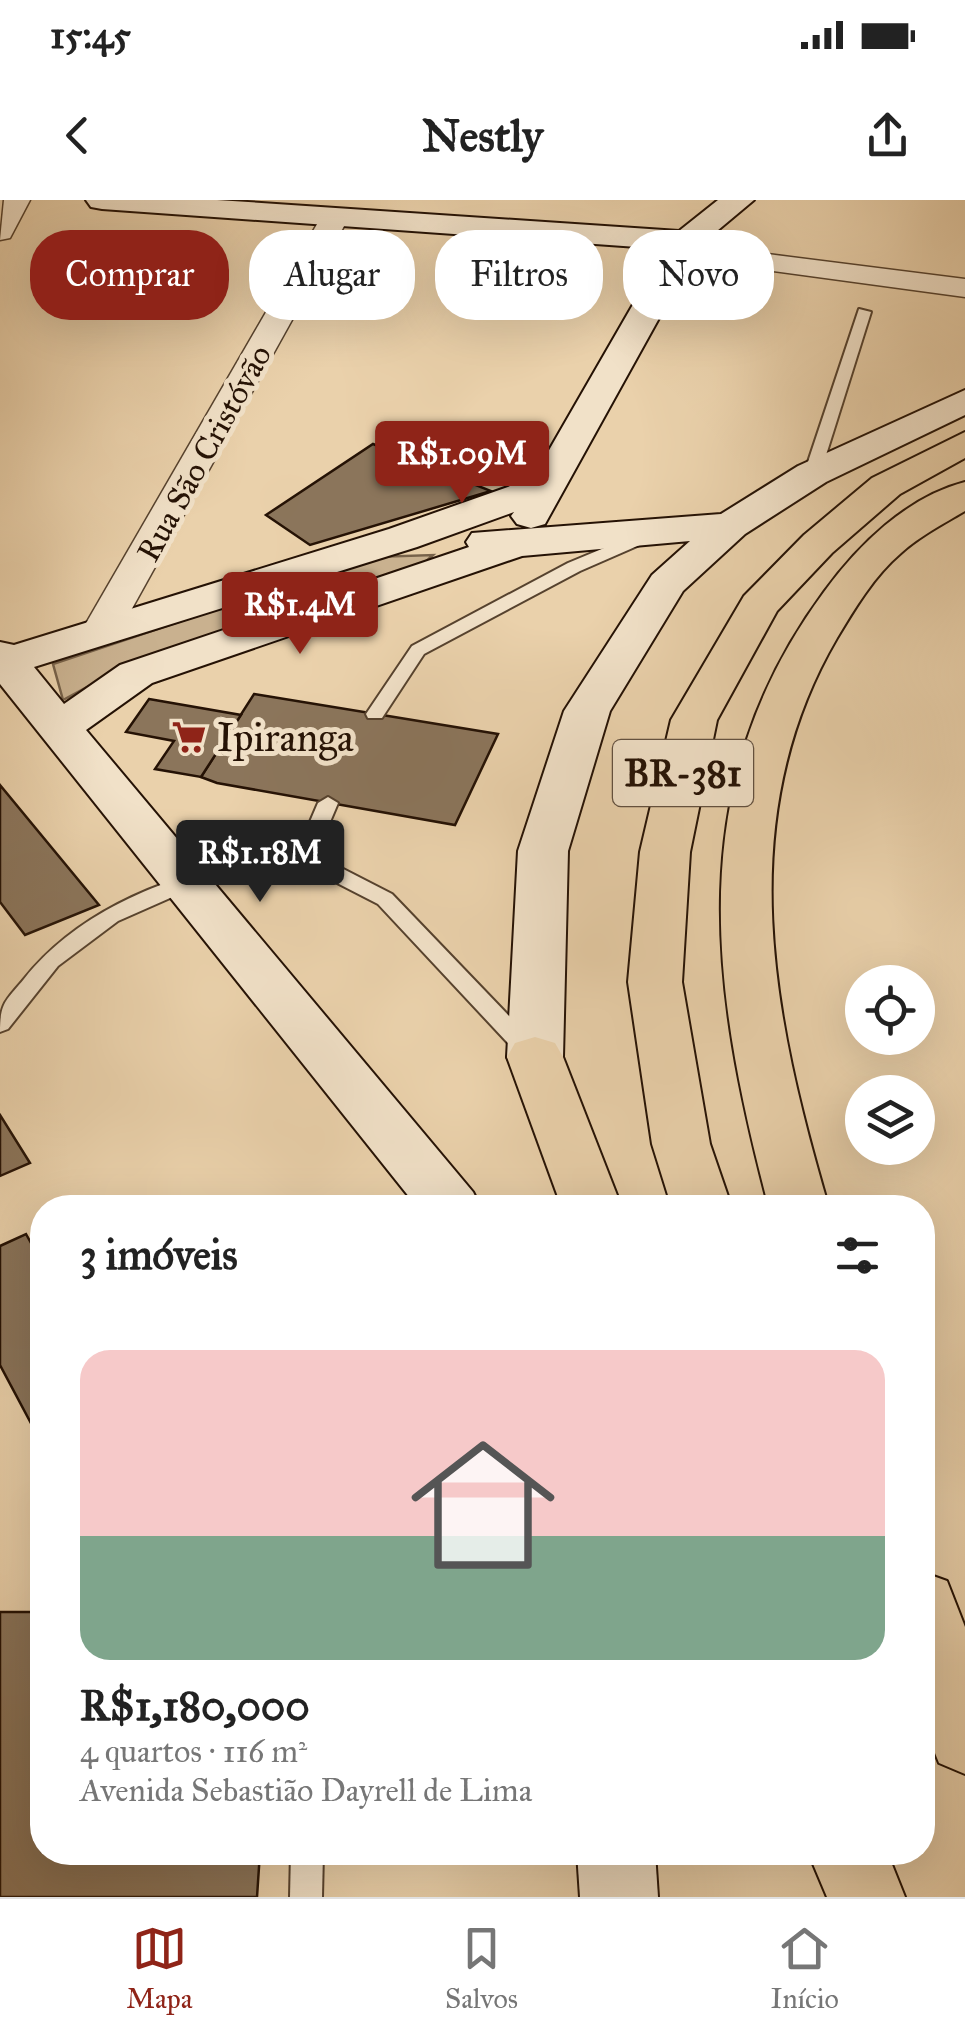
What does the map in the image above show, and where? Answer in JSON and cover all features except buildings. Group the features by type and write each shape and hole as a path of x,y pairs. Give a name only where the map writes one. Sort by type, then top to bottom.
{"highway":[{"name":"BR-381","path":"698,1195 681,1144 655,982 665,852 694,720 759,605 818,544 886,486 965,444"},
{"name":"BR-381","path":"795,1195 782,1151 746,960 747,832 760,756 804,648 854,581 888,544 965,494"},
{"path":"535,1057 587,1195"},
{"path":"935,1645 965,1738"},
{"path":"852,1865 866,1897"},
{"path":"887,1865 896,1897"}],"street":[{"path":"0,232 16,200"},
{"path":"102,200 623,242"},
{"path":"702,230 738,200"},
{"name":"Rua São Cristóvão","path":"100,632 334,220"},
{"path":"774,260 965,288"},
{"path":"62,726 136,674 517,544 641,320"},
{"path":"535,1057 543,851 588,711 668,584 731,525 812,474 965,401"},
{"path":"441,1195 62,726 8,674 100,632 403,538 547,486"},
{"path":"403,538 517,544 731,525"},
{"path":"617,1865 619,1897"}],"lane":[{"path":"812,474 864,312"},
{"path":"375,714 418,650 574,567 654,532"},
{"path":"306,858 328,803"},
{"path":"0,1024 50,961 112,916 188,882 240,866 306,858 385,899 535,1057"},
{"path":"306,1897 307,1865"}],"shaded area":[{"path":"433,555 423,564 126,666 63,700 53,664 373,557"}],"place":[{"name":"Ipiranga","path":"189,737"}]}
